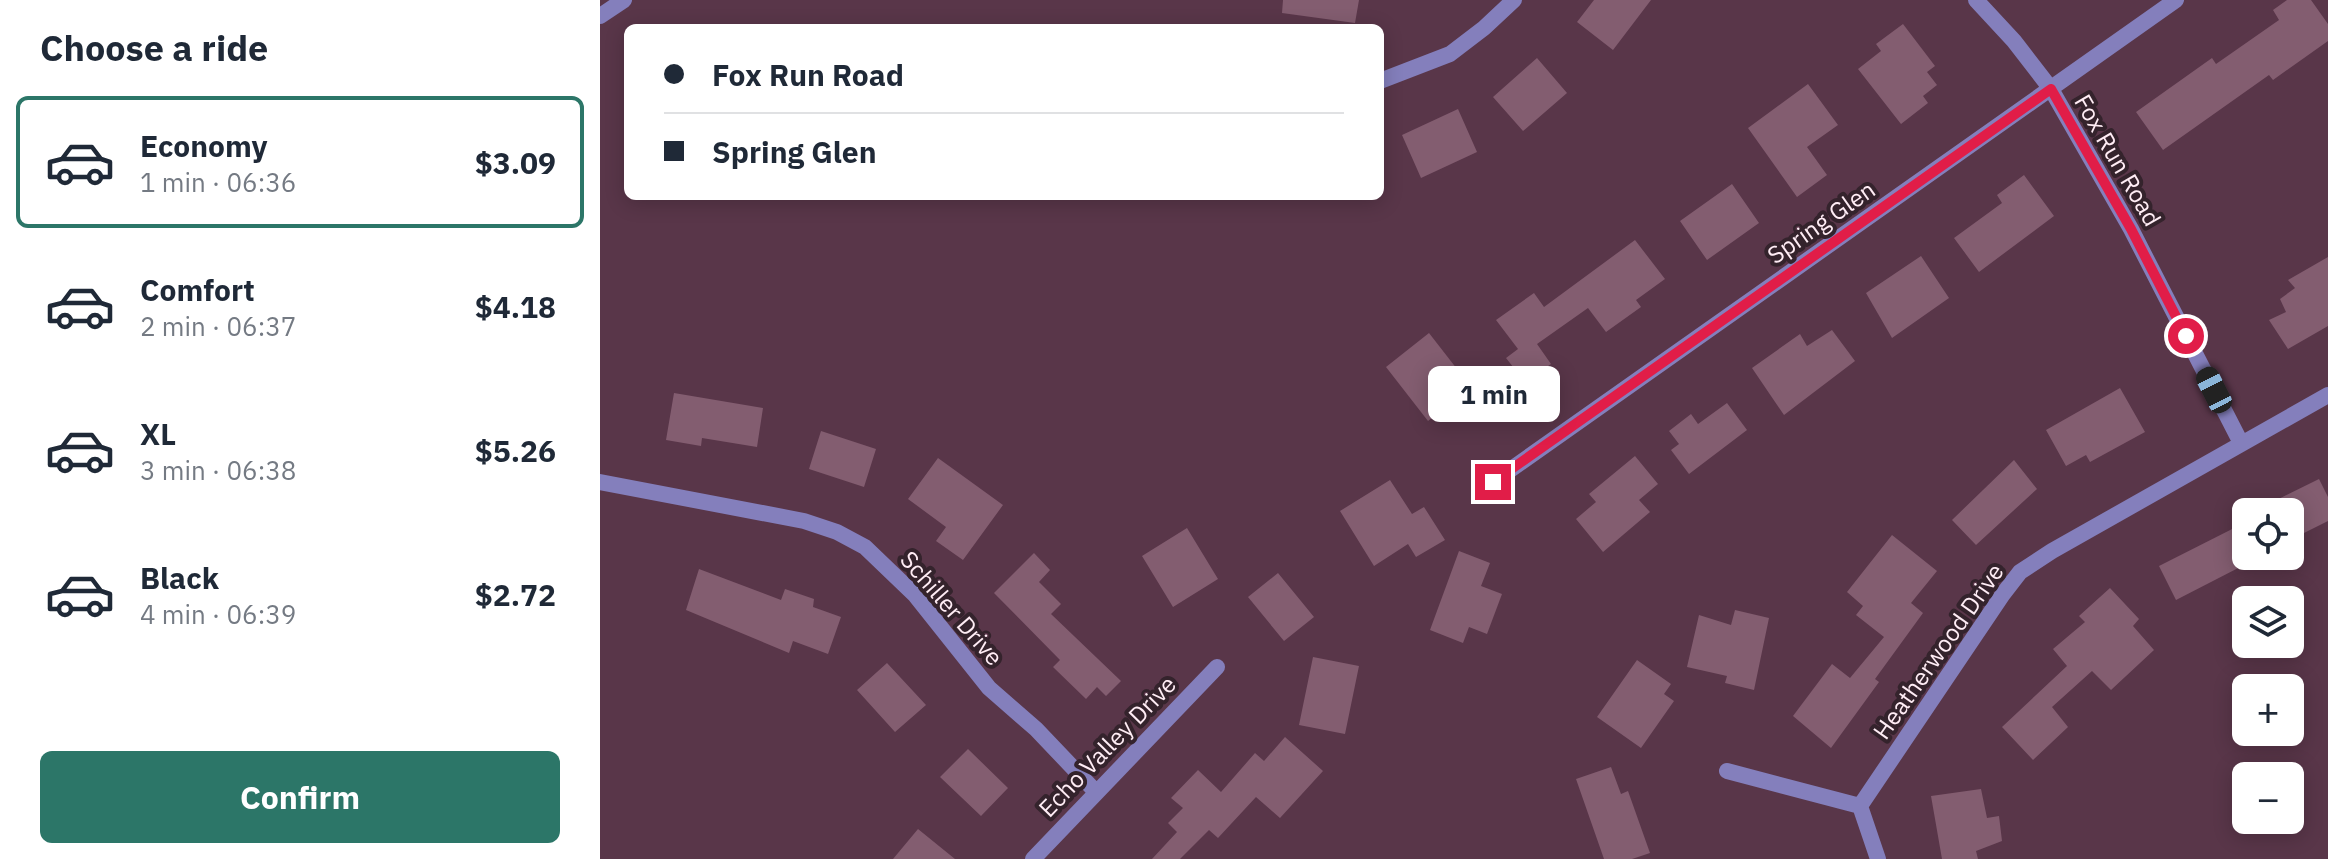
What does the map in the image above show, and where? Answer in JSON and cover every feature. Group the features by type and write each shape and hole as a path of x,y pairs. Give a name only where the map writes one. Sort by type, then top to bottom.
{"street":[{"path":"600,16 624,0"},
{"path":"1384,79 1450,54 1514,0"},
{"name":"Fox Run Road","path":"1976,0 2014,41 2051,89 2131,229 2241,443"},
{"name":"Spring Glen","path":"1493,482 2176,0"},
{"name":"Heatherwood Drive","path":"1860,806 2020,572 2328,395"},
{"name":"Schiller Drive","path":"600,482 804,521 837,532 865,547 915,595 989,688 1036,729 1096,792"},
{"name":"Echo Valley Drive","path":"1033,859 1217,667"},
{"path":"1727,771 1860,806 1878,859"}],"building":[{"path":"1283,0 1359,0 1355,23 1282,13"},
{"path":"1594,0 1651,0 1613,50 1577,22"},
{"path":"2287,0 2311,0 2328,24 2328,41 2273,80 2269,75 2163,150 2136,112 2212,58 2216,64 2279,20 2273,10"},
{"path":"1903,24 1935,66 1927,72 1937,85 1923,96 1928,103 1901,124 1858,69 1881,51 1876,44"},
{"path":"1537,58 1567,93 1523,131 1493,97"},
{"path":"1808,84 1838,125 1807,147 1827,175 1797,197 1748,128"},
{"path":"1458,109 1477,152 1421,178 1402,135"},
{"path":"2024,175 2054,216 1979,272 1954,238 2002,203 1997,195"},
{"path":"1732,184 1759,223 1707,260 1680,221"},
{"path":"1635,240 1665,279 1636,300 1641,307 1606,332 1588,308 1537,344 1551,364 1525,382 1506,358 1518,349 1496,320 1534,293 1544,307"},
{"path":"1921,256 1949,298 1892,338 1866,293"},
{"path":"2328,257 2328,326 2288,349 2269,320 2286,312 2280,299 2295,288 2288,280"},
{"path":"1832,330 1855,361 1784,415 1752,368 1800,334 1807,346"},
{"path":"1429,333 1471,387 1428,421 1386,367"},
{"path":"2120,388 2145,432 2090,462 2086,455 2066,466 2046,430"},
{"path":"674,393 763,408 757,447 702,438 701,446 666,440"},
{"path":"1727,403 1747,430 1689,474 1671,450 1679,444 1669,431 1691,414 1698,424"},
{"path":"821,431 876,449 864,487 809,469"},
{"path":"1635,456 1658,484 1639,500 1650,512 1603,552 1576,519 1596,502 1589,494"},
{"path":"938,458 1003,505 963,560 936,541 946,527 908,499"},
{"path":"2014,460 2037,489 1976,545 1952,520"},
{"path":"2319,479 2328,497 2328,521 2304,533 2304,498 2280,498"},
{"path":"1390,480 1412,514 1424,507 1445,540 1416,557 1408,544 1374,566 1340,511"},
{"path":"1187,528 1218,579 1173,607 1142,556"},
{"path":"2232,529 2234,570 2176,600 2159,566"},
{"path":"1892,535 1937,571 1911,603 1923,613 1875,679 1879,682 1831,748 1793,716 1832,664 1850,678 1884,637 1856,615 1863,606 1847,592"},
{"path":"1459,551 1490,563 1481,586 1502,594 1487,634 1469,627 1463,643 1430,630"},
{"path":"1034,553 1050,570 1039,582 1061,604 1051,614 1121,681 1106,696 1097,687 1086,699 1053,667 1060,660 994,593"},
{"path":"699,569 781,600 785,589 814,599 813,607 841,617 828,654 793,641 789,653 686,610"},
{"path":"1278,573 1314,617 1284,641 1248,597"},
{"path":"2110,588 2139,619 2133,626 2154,650 2111,690 2092,671 2052,707 2068,727 2033,760 2002,727 2067,666 2053,649 2085,622 2079,616"},
{"path":"1735,610 1769,618 1754,690 1725,683 1727,676 1687,667 1699,615 1731,625"},
{"path":"1313,657 1359,666 1345,734 1299,725"},
{"path":"1637,660 1671,684 1664,694 1674,701 1641,748 1597,717"},
{"path":"887,663 926,705 895,732 857,690"},
{"path":"1285,737 1323,771 1280,818 1256,797 1218,838 1209,830 1180,859 1152,859 1177,832 1168,823 1183,808 1171,798 1198,770 1221,792 1255,753 1264,761"},
{"path":"968,749 1008,788 981,816 940,777"},
{"path":"1611,767 1621,794 1628,791 1650,853 1632,859 1604,859 1576,779"},
{"path":"1981,789 1987,818 1999,816 2002,841 1976,851 1978,859 1942,859 1931,796"},
{"path":"918,829 955,859 893,859"}],"route":[{"path":"1493,482 2051,89 2131,229 2186,336"}]}
